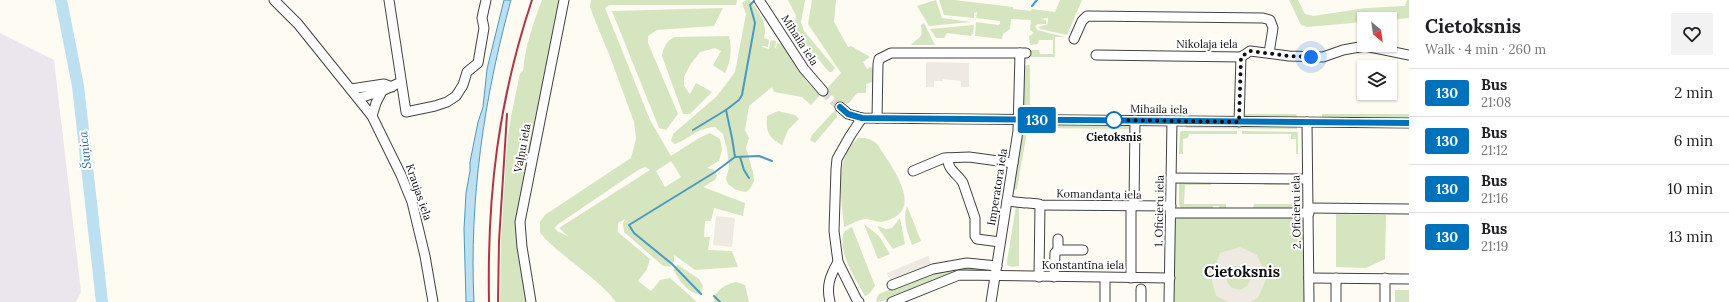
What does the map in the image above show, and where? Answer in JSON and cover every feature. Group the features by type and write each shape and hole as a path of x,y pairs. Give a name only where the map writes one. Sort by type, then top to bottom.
{"street":[{"name":"Kraujas iela","path":"274,0 298,24 372,116 398,168 412,202 425,256 433,302"},
{"path":"389,0 406,112 435,106 447,102 456,96 467,72 478,63 484,28 482,18 486,0"},
{"name":"Vaļņu iela","path":"530,302 520,222 564,0"},
{"name":"Mihaila iela","path":"759,0 804,69 823,91"},
{"path":"1074,39 1082,21 1087,16 1262,18 1270,20 1273,28 1269,53"},
{"name":"Nikolaja iela","path":"1096,55 1241,57 1250,51 1289,56 1323,57 1343,50 1365,46 1409,55"},
{"name":"Imperatora iela","path":"877,118 879,59 891,53 1023,53 1019,120 991,302"},
{"path":"1239,122 1241,57"},
{"path":"359,98 382,91 401,82"},
{"path":"351,89 384,84 392,87"},
{"path":"372,116 376,102 382,91"},
{"name":"Mihaila iela","path":"840,107 848,114 862,118 1409,123"},
{"path":"859,302 838,262 834,231 836,164 850,136 862,118"},
{"path":"1131,278 1134,120"},
{"name":"1. Oficieru iela","path":"1170,302 1172,121"},
{"name":"2. Oficieru iela","path":"1307,122 1309,302"},
{"path":"913,171 948,158 969,157 1013,163"},
{"path":"948,158 949,168 961,178 964,184 975,218 975,236 977,239 1000,242"},
{"path":"1171,178 1307,179"},
{"name":"Komandanta iela","path":"1007,201 1040,205 1133,206 1171,210 1308,211 1409,209"},
{"path":"1039,277 1040,205"},
{"path":"1054,277 1055,253 1058,250 1058,239"},
{"path":"1058,250 1083,250"},
{"path":"830,302 827,287 831,273 838,262"},
{"path":"892,285 933,269 967,263 997,266"},
{"path":"892,302 959,276 996,276"},
{"name":"Konstantīna iela","path":"996,276 1170,278"},
{"path":"1105,278 1106,301"},
{"path":"1309,278 1409,278"},
{"path":"1336,278 1336,302"},
{"path":"1385,278 1385,302"},
{"path":"1141,289 1141,302"}],"shaded area":[{"path":"0,33 54,60 81,292 76,302 0,302"},
{"path":"926,62 969,63 969,87 961,87 961,81 943,79 943,81 934,81 934,87 926,87"},
{"path":"716,216 735,218 732,247 713,245"},
{"path":"1240,247 1257,255 1267,277 1258,298 1250,302 1229,302 1216,296 1211,277 1220,253","holes":["1239,266 1246,268 1251,279 1247,286 1240,290 1232,288 1227,282 1227,274 1231,268"]},
{"path":"928,256 934,271 893,288 887,273"}],"green space":[{"path":"542,0 561,0 550,45 518,211 527,302 500,302 501,241 507,145 510,122 520,73 523,71 528,44"},
{"path":"591,0 737,0 736,5 609,5 605,8 650,120 671,156 699,138 710,133 720,139 722,150 719,161 707,168 713,169 717,175 715,180 703,187 745,203 743,216 714,208 711,221 705,221 704,237 710,237 708,250 732,251 738,267 695,270 674,255 674,261 670,267 663,266 624,232 623,224 625,219 618,223 618,232 650,259 647,269 638,281 651,291 660,280 670,278 697,302 616,302 608,292 540,233 540,222 545,215 631,158 636,139 634,122 590,7","holes":["671,161 681,177 665,187 656,171","645,167 650,170 559,228 569,237 557,231 555,228 557,225 638,170"]},
{"path":"746,0 750,0 764,23 764,38 769,40 768,47 762,47 769,49 771,40 776,41 775,48 781,49 776,48 777,43 782,44 806,81 820,95 811,105 802,97 774,92 772,87 749,106 745,130 749,138 746,148 754,181 750,189 746,192 736,190 728,184 726,179 729,167 727,149 723,134 715,127 699,131 675,144 671,141 673,134 717,96 735,72 746,14 742,3"},
{"path":"788,0 805,0 801,22 804,31 835,68 832,72 829,72 804,42 794,27 796,16"},
{"path":"812,0 836,0 834,22 848,47 851,46 870,57 863,62 867,69 871,67 873,68 873,82 866,84 866,93 857,93 849,103 842,104 826,90 841,73 808,24"},
{"path":"936,0 942,18 971,22 929,26 917,6"},
{"path":"939,0 954,0 1013,7 1013,9 1031,11 1032,9 1055,12 1060,0 1082,0 1067,35 1040,29 1039,27 1048,24 1048,18 1040,19 1046,20 1046,24 1038,24 1035,26 1037,30 1065,37 1055,37 1055,57 1030,57 1030,50 1039,50 1040,54 1053,54 1053,40 1039,40 1038,44 1030,45 1029,36 1034,33 1030,30 1031,20 1011,19 1010,29 1003,34 1002,39 975,36 976,22 998,25 1000,24 1000,21 976,18 977,12 974,13 974,18 944,15"},
{"path":"1289,0 1298,0 1305,14 1313,16 1366,8 1405,6 1407,0 1409,0 1409,18 1397,19 1397,12 1357,12 1357,23 1307,27 1301,25"},
{"path":"723,8 714,26 657,30 648,36 648,43 678,114 666,130 659,128 612,11"},
{"path":"924,23 935,45 911,45 921,36 921,25"},
{"path":"974,25 971,36 947,33 944,38 936,38 930,29"},
{"path":"729,36 730,55 729,64 725,73 713,65 721,51 715,48 700,52 690,65 684,77 684,86 690,94 696,83 712,92 690,114 683,114 662,56 663,50 670,40 675,37"},
{"path":"1027,65 1030,65 1030,109 1023,109 1023,70"},
{"path":"836,109 837,117 815,143 810,140 812,135"},
{"path":"778,111 795,115 799,119 788,130 782,145 771,137 767,126 767,116"},
{"path":"1243,114 1296,114 1298,118 1245,118"},
{"path":"1322,114 1409,114 1409,119 1322,118"},
{"path":"1032,124 1127,124 1132,129 1034,128"},
{"path":"1185,125 1297,127 1297,129 1186,128"},
{"path":"1237,131 1237,134 1189,134 1188,138 1183,139 1183,154 1179,154 1180,132"},
{"path":"1242,131 1298,132 1298,154 1296,154 1296,139 1291,139 1291,134 1242,134"},
{"path":"1021,133 1025,134 1026,137 1017,189 1013,190"},
{"path":"858,138 869,139 878,145 897,176 905,198 903,208 897,216 882,222 865,219 844,227 841,192 842,168 850,147"},
{"path":"1179,181 1211,181 1211,185 1185,185 1184,204 1226,204 1226,208 1213,206 1213,208 1181,208 1179,205"},
{"path":"1264,181 1298,182 1298,208 1253,208 1254,204 1294,204 1294,185 1264,185"},
{"path":"907,206 921,241 912,245 905,221"},
{"path":"1016,206 1019,206 1019,266 1012,267 1007,265 1007,262"},
{"path":"1336,214 1386,215 1385,259 1366,268 1336,267"},
{"path":"1178,217 1304,219 1307,302 1173,302 1174,221"},
{"path":"900,218 905,244 893,249 878,226 886,229 892,228"},
{"path":"864,224 879,236 890,254 878,259"},
{"path":"852,227 875,286 869,294 865,296 849,267 843,251 843,234 846,230"},
{"path":"678,265 699,279 703,286 701,294 692,292 681,282 673,270"},
{"path":"977,266 979,270 973,272 956,273 877,302 876,299 879,294 934,271"},
{"path":"736,282 745,285 749,302 714,302 714,296 719,291 726,285"},
{"path":"1395,290 1409,290 1409,302 1395,302"}],"water":[{"path":"504,0 511,0 493,74 480,150 476,187 473,264 474,302 466,302 464,229 466,193 470,162 478,122 483,107 487,69"}],"waterway":[{"name":"Šuņica","path":"61,0 78,86 102,302"},
{"path":"701,294 672,264 634,233 629,225 715,172 735,157 726,110 739,100 742,95 755,23 750,5 755,0"},
{"path":"1032,6 1037,0"},
{"path":"693,130 726,110"},
{"path":"735,157 759,156 772,161"},
{"path":"740,157 744,170 749,178"},
{"path":"714,296 720,302"}],"tunnel":[{"path":"823,91 840,107"}],"railway":[{"path":"489,302 490,224 497,149 511,75 520,38 532,0"},
{"path":"498,302 499,241 507,114"}],"bus line":[{"name":"130","path":"840,107 848,114 862,118 1409,123"}],"place":[{"name":"Cietoksnis","path":"1114,120"}],"district":[{"name":"Cietoksnis","path":"1242,272"}],"route":[{"path":"1114,120 1239,122 1241,57 1250,51 1311,57"}]}
